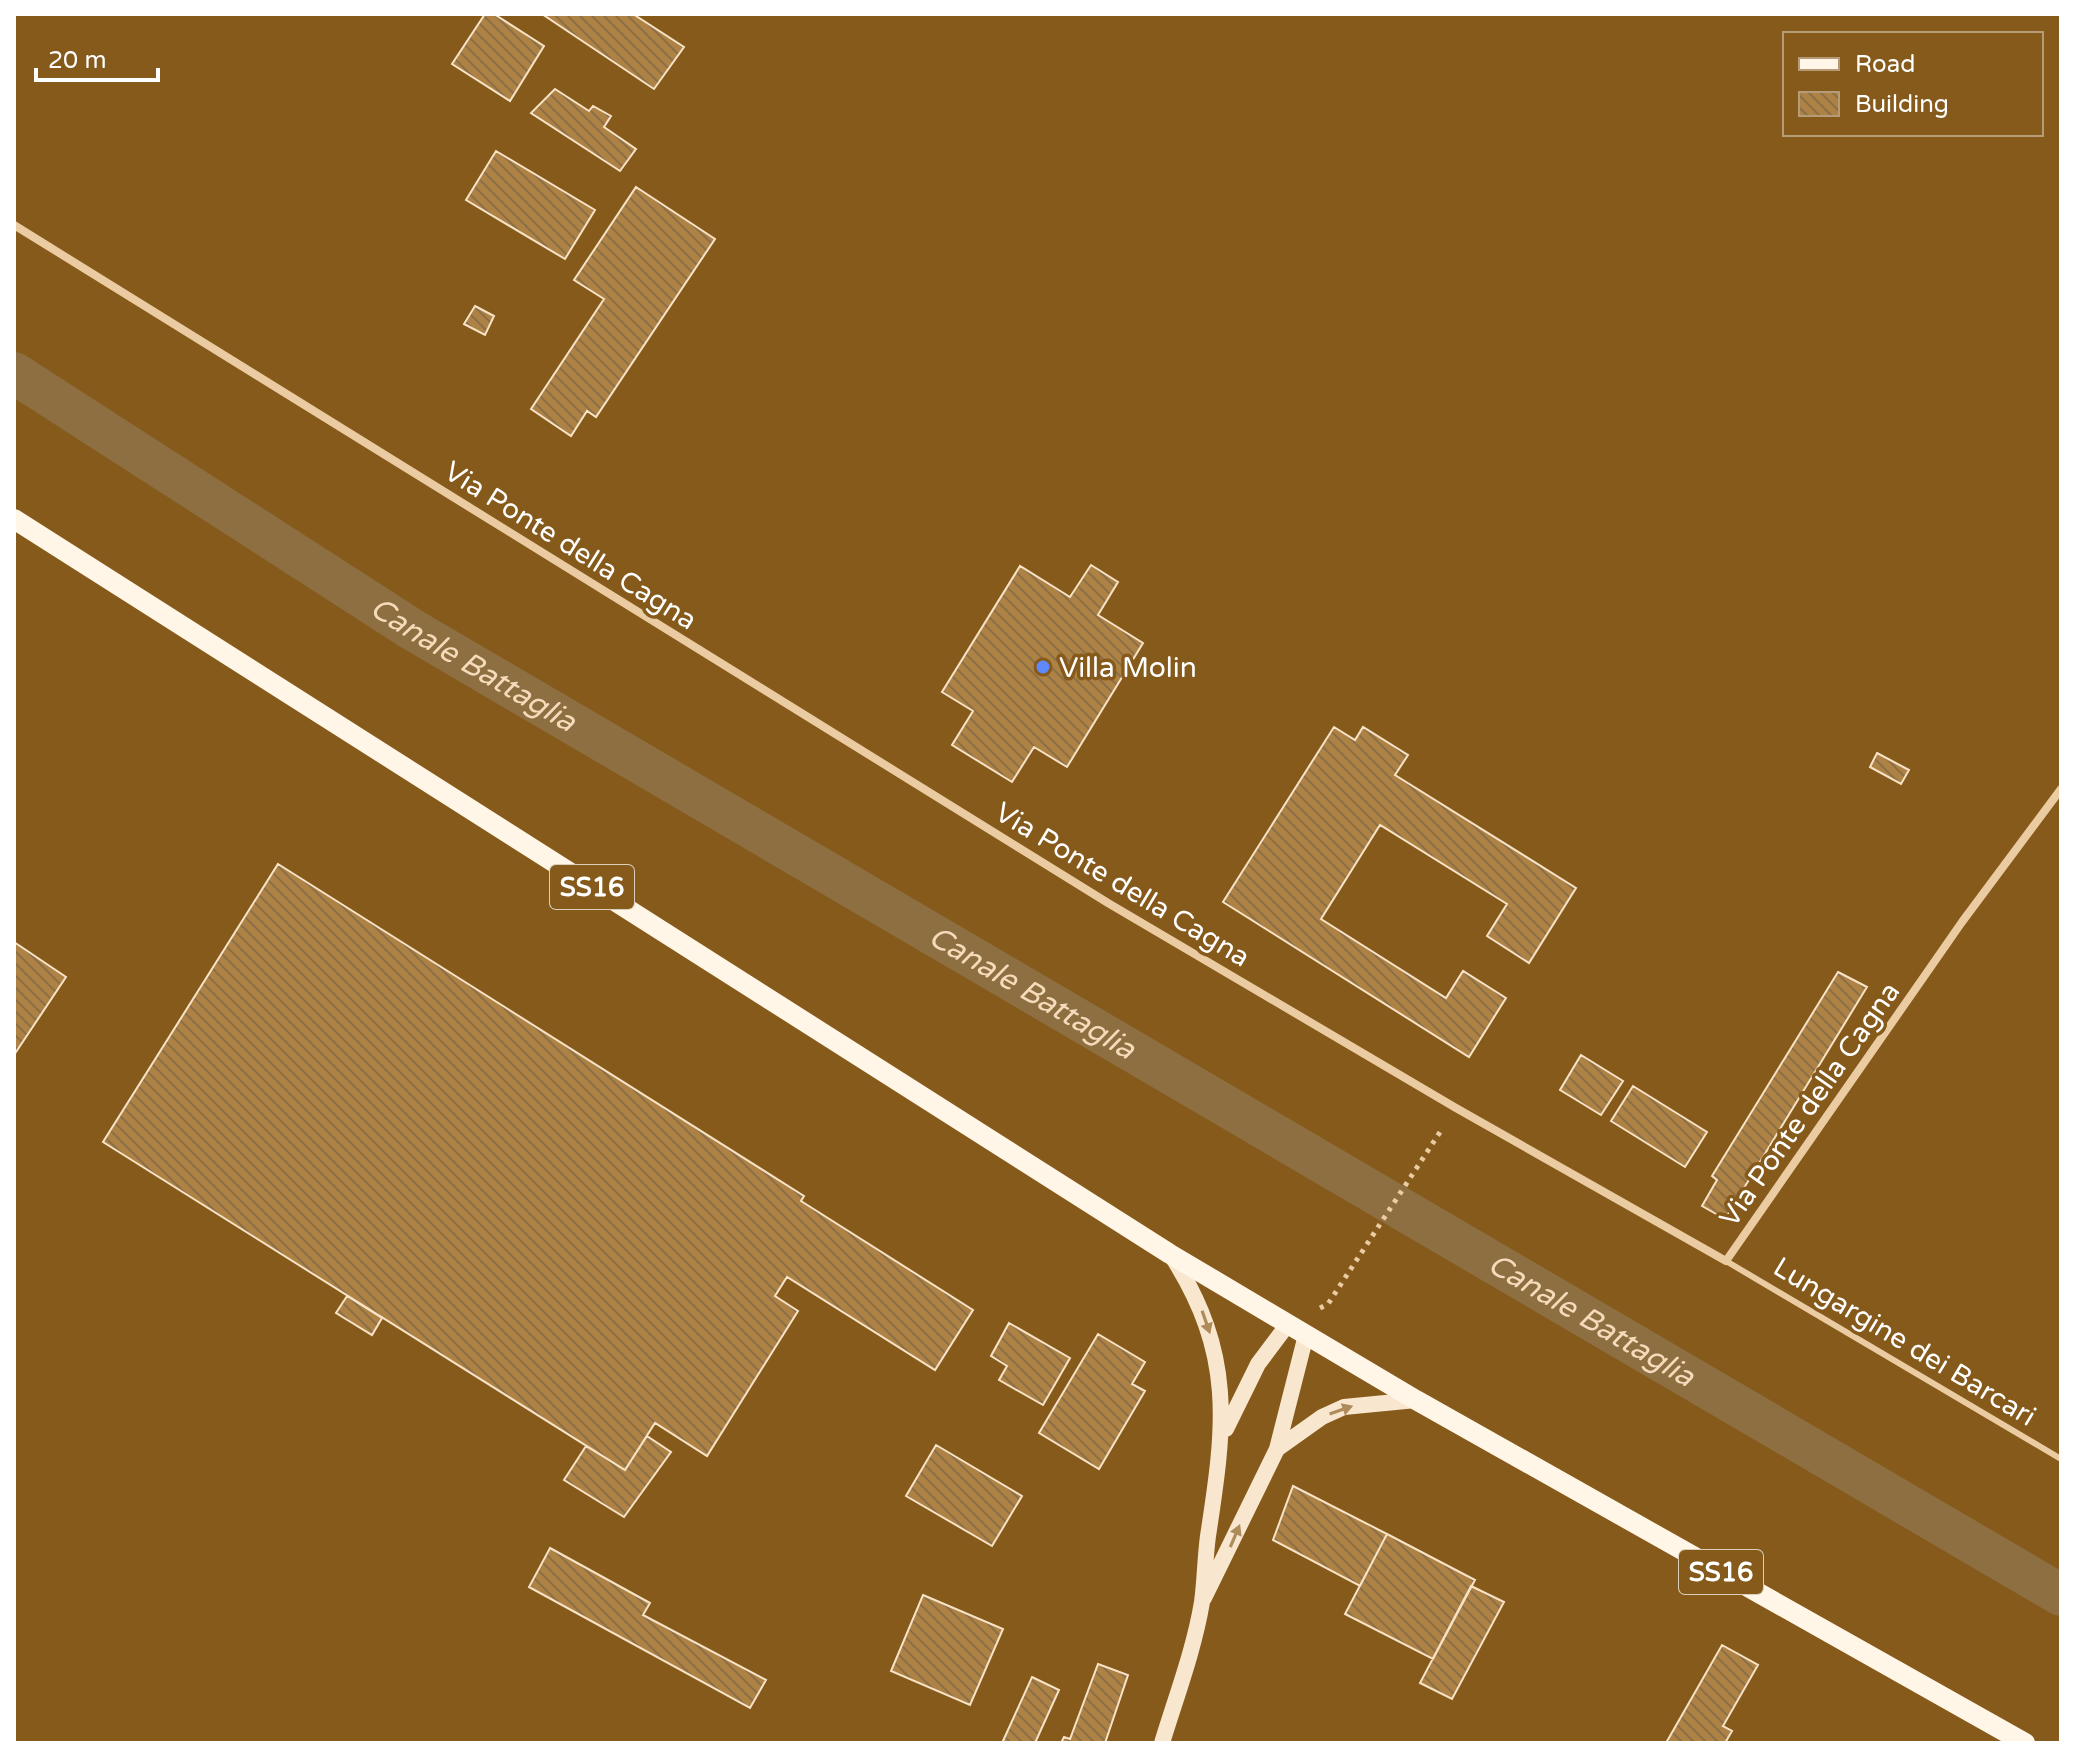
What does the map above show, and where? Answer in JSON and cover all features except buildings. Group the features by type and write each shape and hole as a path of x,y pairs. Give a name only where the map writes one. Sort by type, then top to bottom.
{"main road":[{"name":"SS16","path":"14,519 1170,1254 1416,1400 2025,1743"}],"street":[{"name":"Via Ponte della Cagna","path":"14,225 1108,903 1456,1108 1726,1261 1962,922 2061,789"},
{"path":"1162,1743 1202,1603 1222,1436 1222,1392 1214,1347 1195,1293 1170,1254"},
{"path":"1222,1436 1258,1364 1297,1329"},
{"path":"1202,1603 1277,1449 1297,1329"},
{"path":"1277,1449 1322,1417 1344,1407 1416,1400"}],"lane":[{"name":"Lungargine dei Barcari","path":"1726,1261 2061,1459"}],"path":[{"path":"1328,1304 1436,1139"}],"waterway":[{"name":"Canale Battaglia","path":"14,373 413,630 2061,1595"}],"place":[{"name":"Villa Molin","path":"1043,667"}]}
